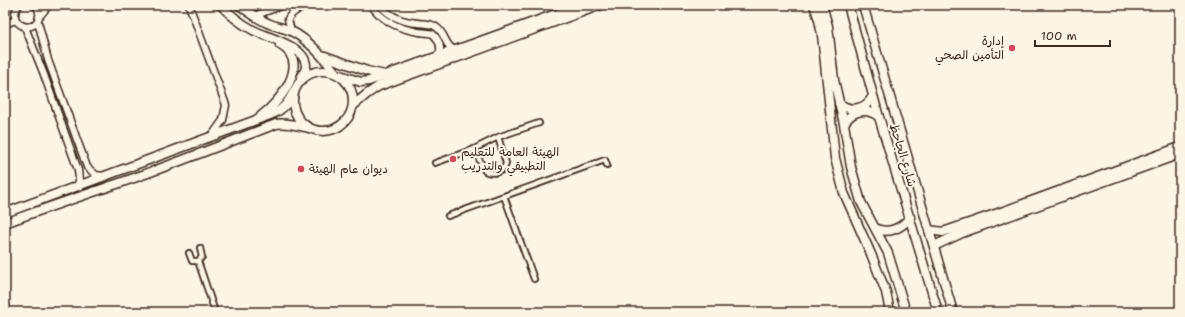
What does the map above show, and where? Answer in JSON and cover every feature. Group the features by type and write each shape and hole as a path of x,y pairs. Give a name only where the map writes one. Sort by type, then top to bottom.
{"street":[{"path":"35,5 40,12 39,19 48,60 87,167 90,171 104,176"},
{"path":"40,5 50,6"},
{"path":"190,5 226,105 223,120 209,137"},
{"path":"221,5 229,14 240,22 286,48 293,59 295,66 293,77 280,98 269,111 256,120"},
{"path":"5,223 87,195 276,124 291,124 323,132 340,126 347,120 354,105 351,88 322,55 291,32 254,16 239,5"},
{"path":"254,16 283,5"},
{"path":"291,32 288,19 290,15 295,10 311,5"},
{"path":"371,5 379,15 395,25 407,30 433,34 440,45 440,50 443,57"},
{"path":"380,5 390,15 402,21 430,24 437,27 442,32 448,46 455,50"},
{"path":"300,81 308,74 327,70 360,82 369,81 553,19 581,5"},
{"path":"354,105 366,94 379,86 455,50 601,5"},
{"path":"814,5 822,35 837,168 847,200 886,292 890,312"},
{"path":"822,5 828,26 833,69 851,167 861,202 888,253 906,312"},
{"name":"شارع الجاحظ","path":"863,5 953,312"},
{"path":"16,6 16,20 25,27 74,157 79,175 78,186"},
{"path":"25,27 34,25 50,6"},
{"name":"شارع الجاحظ","path":"848,6 879,117 938,312"},
{"path":"5,24 16,20"},
{"path":"5,213 274,114 282,109 288,104 300,81 306,68 305,61 301,54 293,47 264,36"},
{"path":"322,55 367,72 385,76"},
{"path":"293,93 292,104 295,114 301,122 309,128"},
{"path":"839,103 850,109 858,109 866,105 873,96"},
{"path":"844,124 848,117 858,111 869,111 879,117"},
{"path":"435,163 498,137 539,123"},
{"path":"209,137 212,149"},
{"path":"474,148 485,171 491,173 503,170 506,163 498,137"},
{"path":"934,246 945,236 1004,211 1180,147"},
{"path":"74,157 83,154"},
{"path":"929,230 945,236 1180,154"},
{"path":"835,158 844,160 849,155"},
{"path":"448,216 605,160 607,165"},
{"path":"837,168 845,164 851,167"},
{"path":"560,176 562,182"},
{"path":"504,196 534,279"},
{"path":"875,228 886,232 901,227 910,217"},
{"path":"882,241 888,235 902,231 915,233"},
{"path":"198,262 202,257 200,248"},
{"path":"189,253 192,261 198,262"},
{"path":"198,262 216,312"},
{"path":"930,287 938,288 945,284"}],"place":[{"name":"إدارة التأمين الصحي","path":"1012,48"},
{"name":"الهيئة العامة للتعليم التطبيقي والتدريب","path":"453,159"},
{"name":"ديوان عام الهيئة","path":"301,169"}]}
